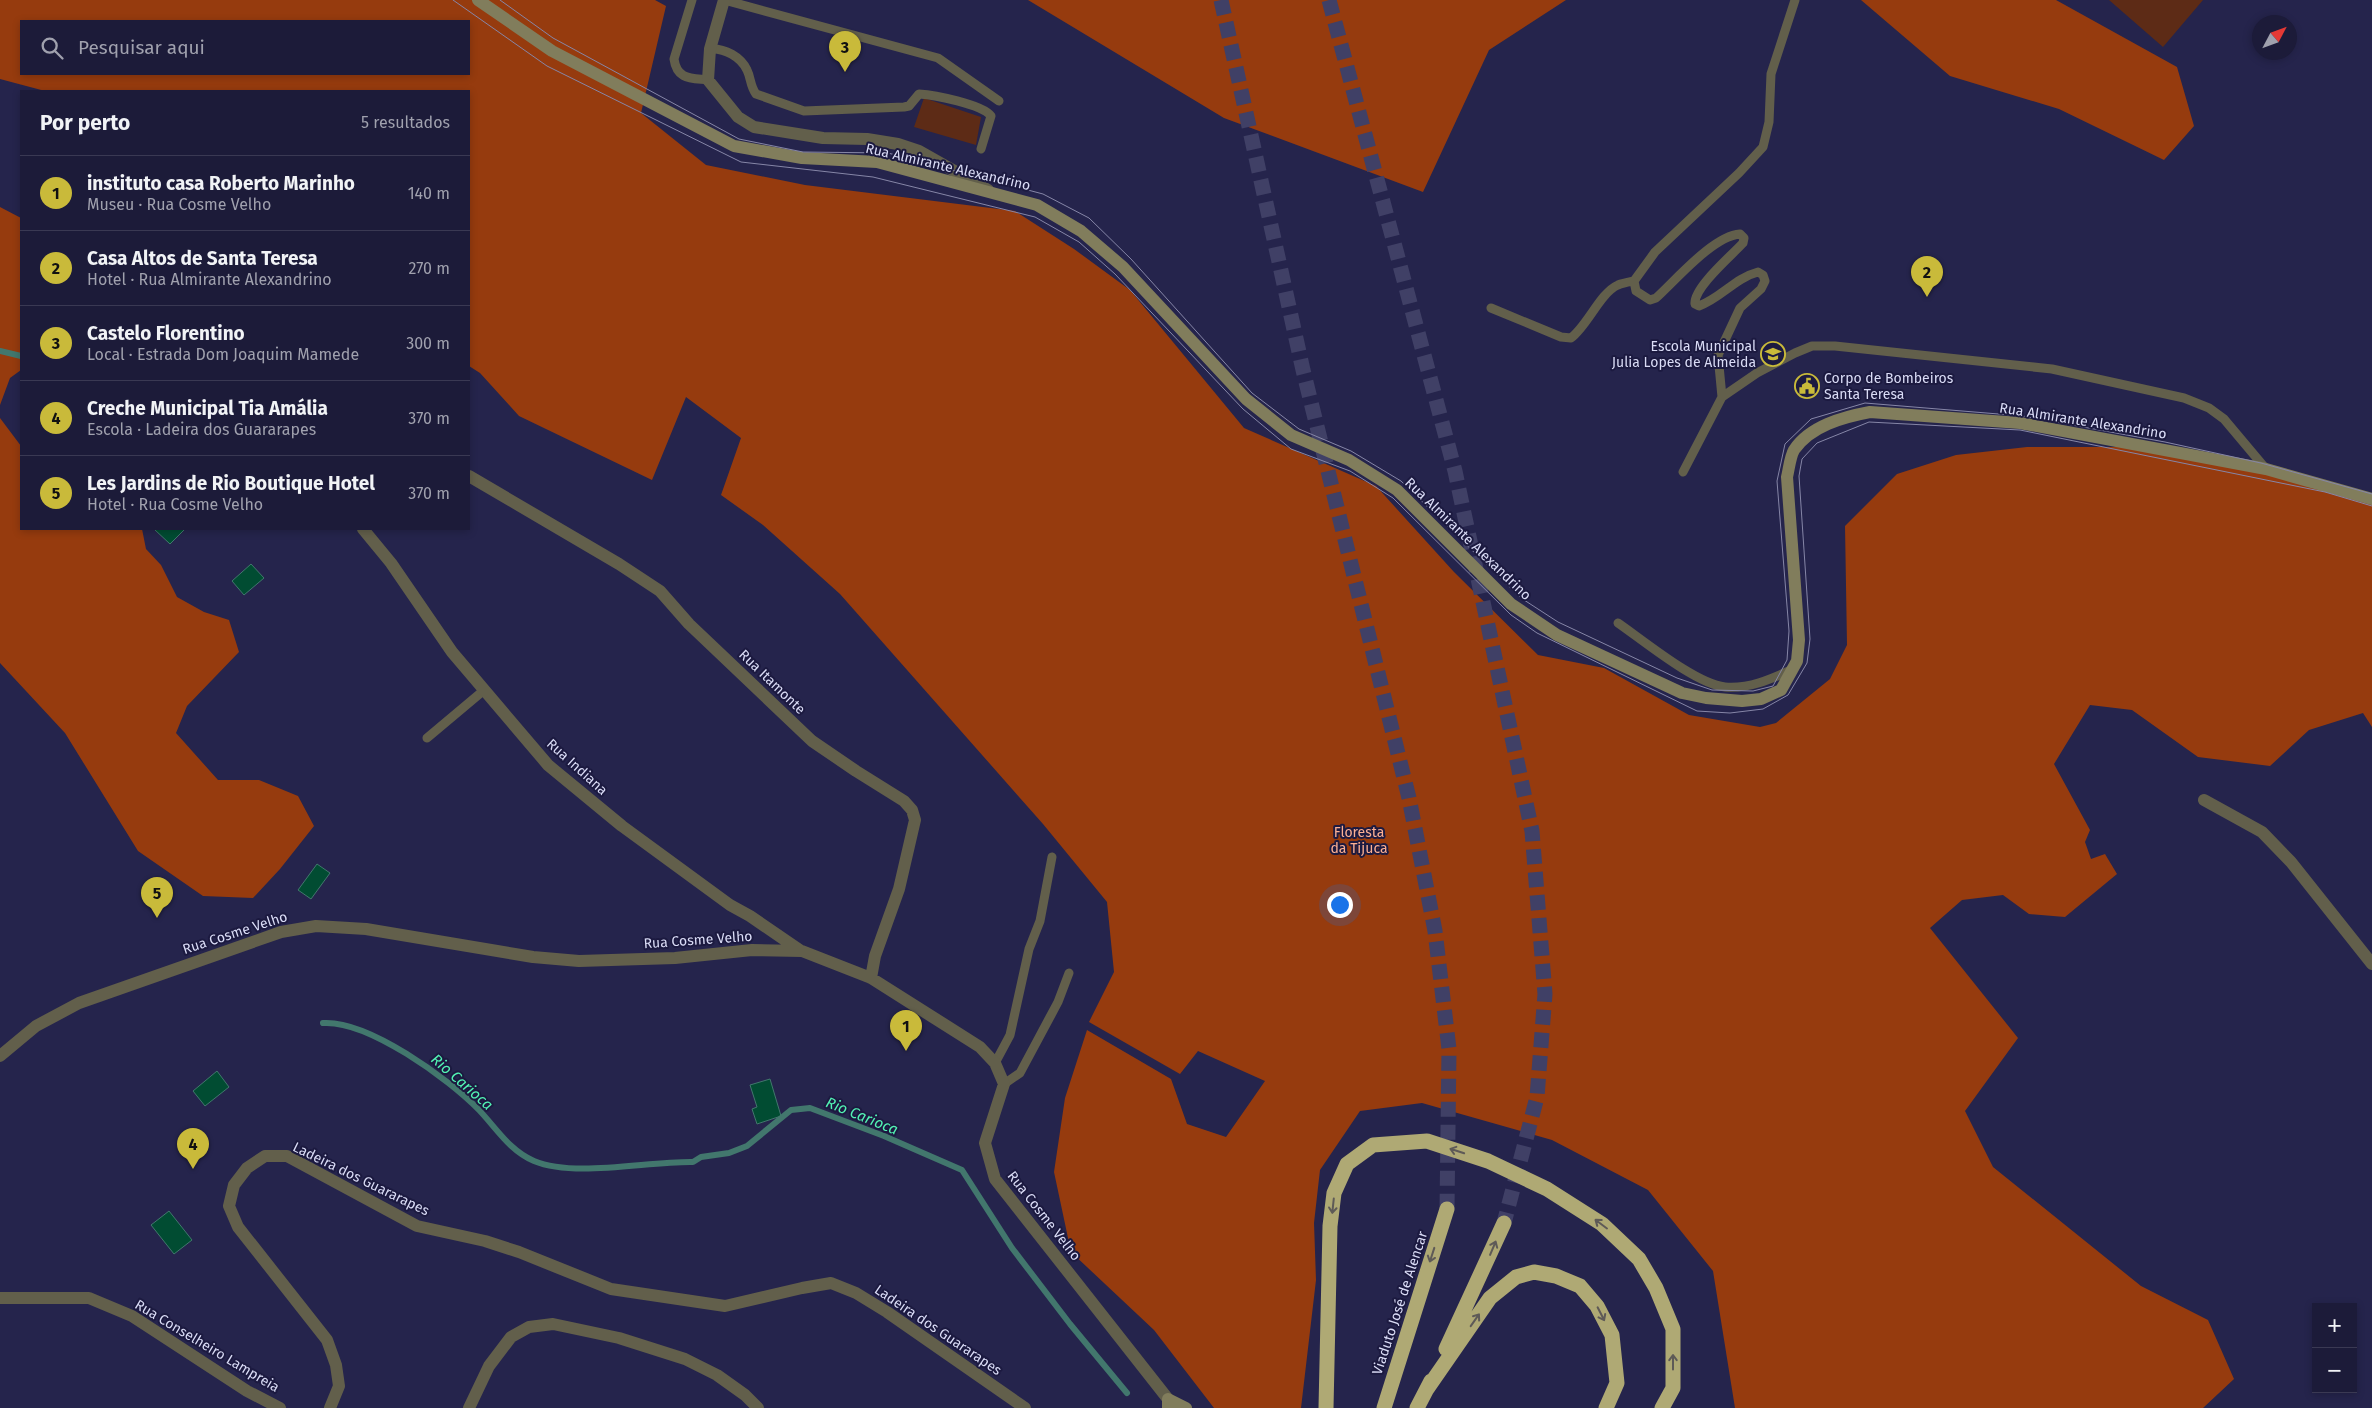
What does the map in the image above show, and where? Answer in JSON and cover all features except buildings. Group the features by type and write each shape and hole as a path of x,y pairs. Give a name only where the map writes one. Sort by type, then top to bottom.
{"highway":[{"path":"1326,1408 1330,1226 1334,1193 1347,1164 1373,1145 1427,1141 1488,1161 1547,1189 1602,1224 1639,1259 1656,1288 1673,1329 1673,1388 1662,1408"},
{"name":"Viaduto José de Alencar","path":"1384,1408 1447,1209"},
{"path":"1417,1408 1504,1223"},
{"path":"1427,1389 1490,1298 1516,1278 1534,1272 1556,1276 1580,1286 1598,1306 1612,1335 1617,1383 1606,1408"}],"street":[{"name":"Rua Almirante Alexandrino","path":"478,0 552,51 734,146 802,158 877,162 1038,205 1090,238 1156,301 1246,400 1292,435 1349,460 1397,490 1511,604 1537,622 1682,693 1706,698 1742,701 1760,699 1781,690 1796,660 1799,640 1787,477 1794,451 1807,437 1819,428 1854,415 1870,412 2020,423 2266,469 2372,500"},
{"path":"724,0 710,49 708,80 738,118 754,127 823,138 867,139 898,144 919,151 993,192"},
{"name":"Rua Itamonte","path":"470,477 611,559 660,591 689,624 812,741 904,801 912,810 915,820 899,889 875,956 871,978"},
{"name":"Rua Indiana","path":"364,530 391,563 452,652 483,691 548,765 622,826 730,905 802,951"},
{"path":"2204,800 2262,832 2291,862 2372,964"},
{"name":"Rua Cosme Velho","path":"0,1056 36,1026 79,1003 281,932 316,926 366,929 533,957 579,961 675,958 752,950 802,951 871,978 980,1047 995,1063 1004,1084 985,1143 995,1179 1168,1404 1186,1408"},
{"name":"Ladeira dos Guararapes","path":"330,1408 339,1386 336,1365 327,1340 238,1227 229,1206 234,1186 247,1168 265,1156 287,1156 417,1226 485,1241 519,1252 611,1289 725,1306 802,1288 831,1284 856,1293 887,1312 1025,1408"},
{"name":"Rua Conselheiro Lampreia","path":"0,1298 89,1298 132,1316 247,1391 280,1408"},
{"path":"468,1408 489,1366 511,1337 529,1327 553,1324 619,1338 685,1359 717,1375 746,1395 758,1408"}],"lane":[{"path":"692,0 676,51 675,67 682,75 708,80"},
{"path":"724,0 938,58 998,101"},
{"path":"1491,308 1561,337 1571,338 1579,332 1608,292 1617,285 1634,281 1655,252 1739,173 1762,147 1769,122 1771,74 1795,0"},
{"path":"710,49 724,51 736,57 748,70 756,94 804,111 904,107 909,106 918,94 932,95 984,110 991,116 981,149"},
{"path":"1634,281 1636,291 1650,300 1656,298 1712,247 1732,234 1740,234 1744,238 1744,243 1707,280 1695,300 1695,304 1699,306 1707,303 1746,275 1758,272 1764,274 1766,280 1761,289 1740,308 1718,355 1722,397"},
{"path":"1683,472 1722,397 1757,373 1812,346 1834,346 2052,369 2184,398 2209,408 2235,430 2266,469"},
{"path":"1618,623 1682,668 1710,684 1727,687 1761,683 1792,670"},
{"path":"427,738 483,691"},
{"path":"995,1063 1010,1035 1028,949 1040,921 1052,858"},
{"path":"1004,1084 1020,1073 1058,1002 1069,973"}],"shaded area":[{"path":"2109,0 2203,0 2163,47"},
{"path":"924,98 981,117 976,145 914,127"},
{"path":"155,530 184,530 170,544"},
{"path":"251,564 264,578 244,595 232,581"},
{"path":"317,864 330,873 311,899 298,890"},
{"path":"217,1071 229,1087 205,1106 193,1091"},
{"path":"770,1079 781,1116 757,1124 752,1109 757,1107 750,1085"},
{"path":"169,1211 192,1240 174,1254 151,1225"}],"green space":[{"name":"Floresta da Tijuca","path":"0,0 655,0 666,6 641,113 706,165 805,185 1015,211 1074,249 1130,290 1244,428 1376,486 1454,572 1538,655 1604,668 1689,715 1760,727 1776,723 1830,679 1847,645 1845,526 1897,474 1956,455 2027,447 2120,447 2315,482 2372,499 2372,727 2363,713 2309,730 2270,766 2198,757 2132,710 2090,705 2054,764 2090,830 2085,842 2091,859 2105,854 2117,874 2065,917 2029,914 2003,895 1962,900 1930,928 2018,1038 1965,1111 1993,1167 2141,1286 2208,1320 2234,1379 2203,1408 1735,1408 1713,1271 1648,1190 1552,1140 1422,1103 1360,1111 1320,1170 1314,1223 1316,1280 1301,1408 1214,1408 1154,1330 1071,1252 1054,1172 1065,1098 1087,1030 1171,1079 1187,1124 1226,1137 1265,1081 1198,1051 1180,1074 1089,1022 1114,972 1107,902 1043,824 840,594 763,525 721,495 741,438 686,397 652,480 519,416 480,373 470,367 470,90 41,90 0,79"},
{"path":"1028,0 1566,0 1489,50 1423,192 1224,118"},
{"path":"1861,0 2056,0 2177,67 2194,126 2164,160 2059,109 1950,76"},
{"path":"0,207 20,217 20,371 10,378 0,405"},
{"path":"0,418 20,445 20,530 142,530 146,549 161,565 177,597 204,612 229,620 239,652 187,706 176,733 218,780 259,780 298,796 314,826 280,869 253,898 203,896 138,851 65,733 0,663"}],"waterway":[{"path":"0,351 20,356"},
{"name":"Rio Carioca","path":"323,1023 341,1025 362,1031 407,1054 466,1097 504,1139 525,1157 551,1166 590,1169 693,1162 701,1157 729,1153 747,1146 791,1110 810,1108 884,1136 962,1170 1012,1248 1070,1324 1127,1393"}],"tunnel":[{"path":"1221,0 1303,370 1409,798 1435,931 1449,1049 1447,1209"},
{"path":"1329,0 1455,471 1532,831 1545,994 1537,1097 1504,1223"}],"tram line":[{"path":"453,0 547,66 741,162 873,177 1035,217 1079,242 1115,274 1243,409 1291,449 1350,471 1393,498 1511,615 1537,633 1697,711 1730,713 1763,709 1788,695 1807,663 1810,639 1799,476 1802,459 1817,443 1869,422 2020,430 2325,492 2372,506"},
{"path":"500,0 553,38 739,139 803,152 888,153 1043,194 1089,218 1131,259 1252,393 1299,429 1351,451 1401,481 1521,598 1558,622 1677,678 1712,690 1753,691 1773,686 1787,660 1789,631 1777,481 1785,444 1811,419 1865,403 2023,416 2165,442 2261,463 2372,494"}],"place":[{"name":"Castelo Florentino","path":"845,72"},
{"name":"Casa Altos de Santa Teresa","path":"1927,297"},
{"name":"Escola Municipal Julia Lopes de Almeida","path":"1773,354"},
{"name":"Corpo de Bombeiros Santa Teresa","path":"1807,386"},
{"name":"Les Jardins de Rio Boutique Hotel","path":"157,918"},
{"name":"instituto casa Roberto Marinho","path":"906,1051"},
{"name":"Creche Municipal Tia Amália","path":"193,1169"}]}
